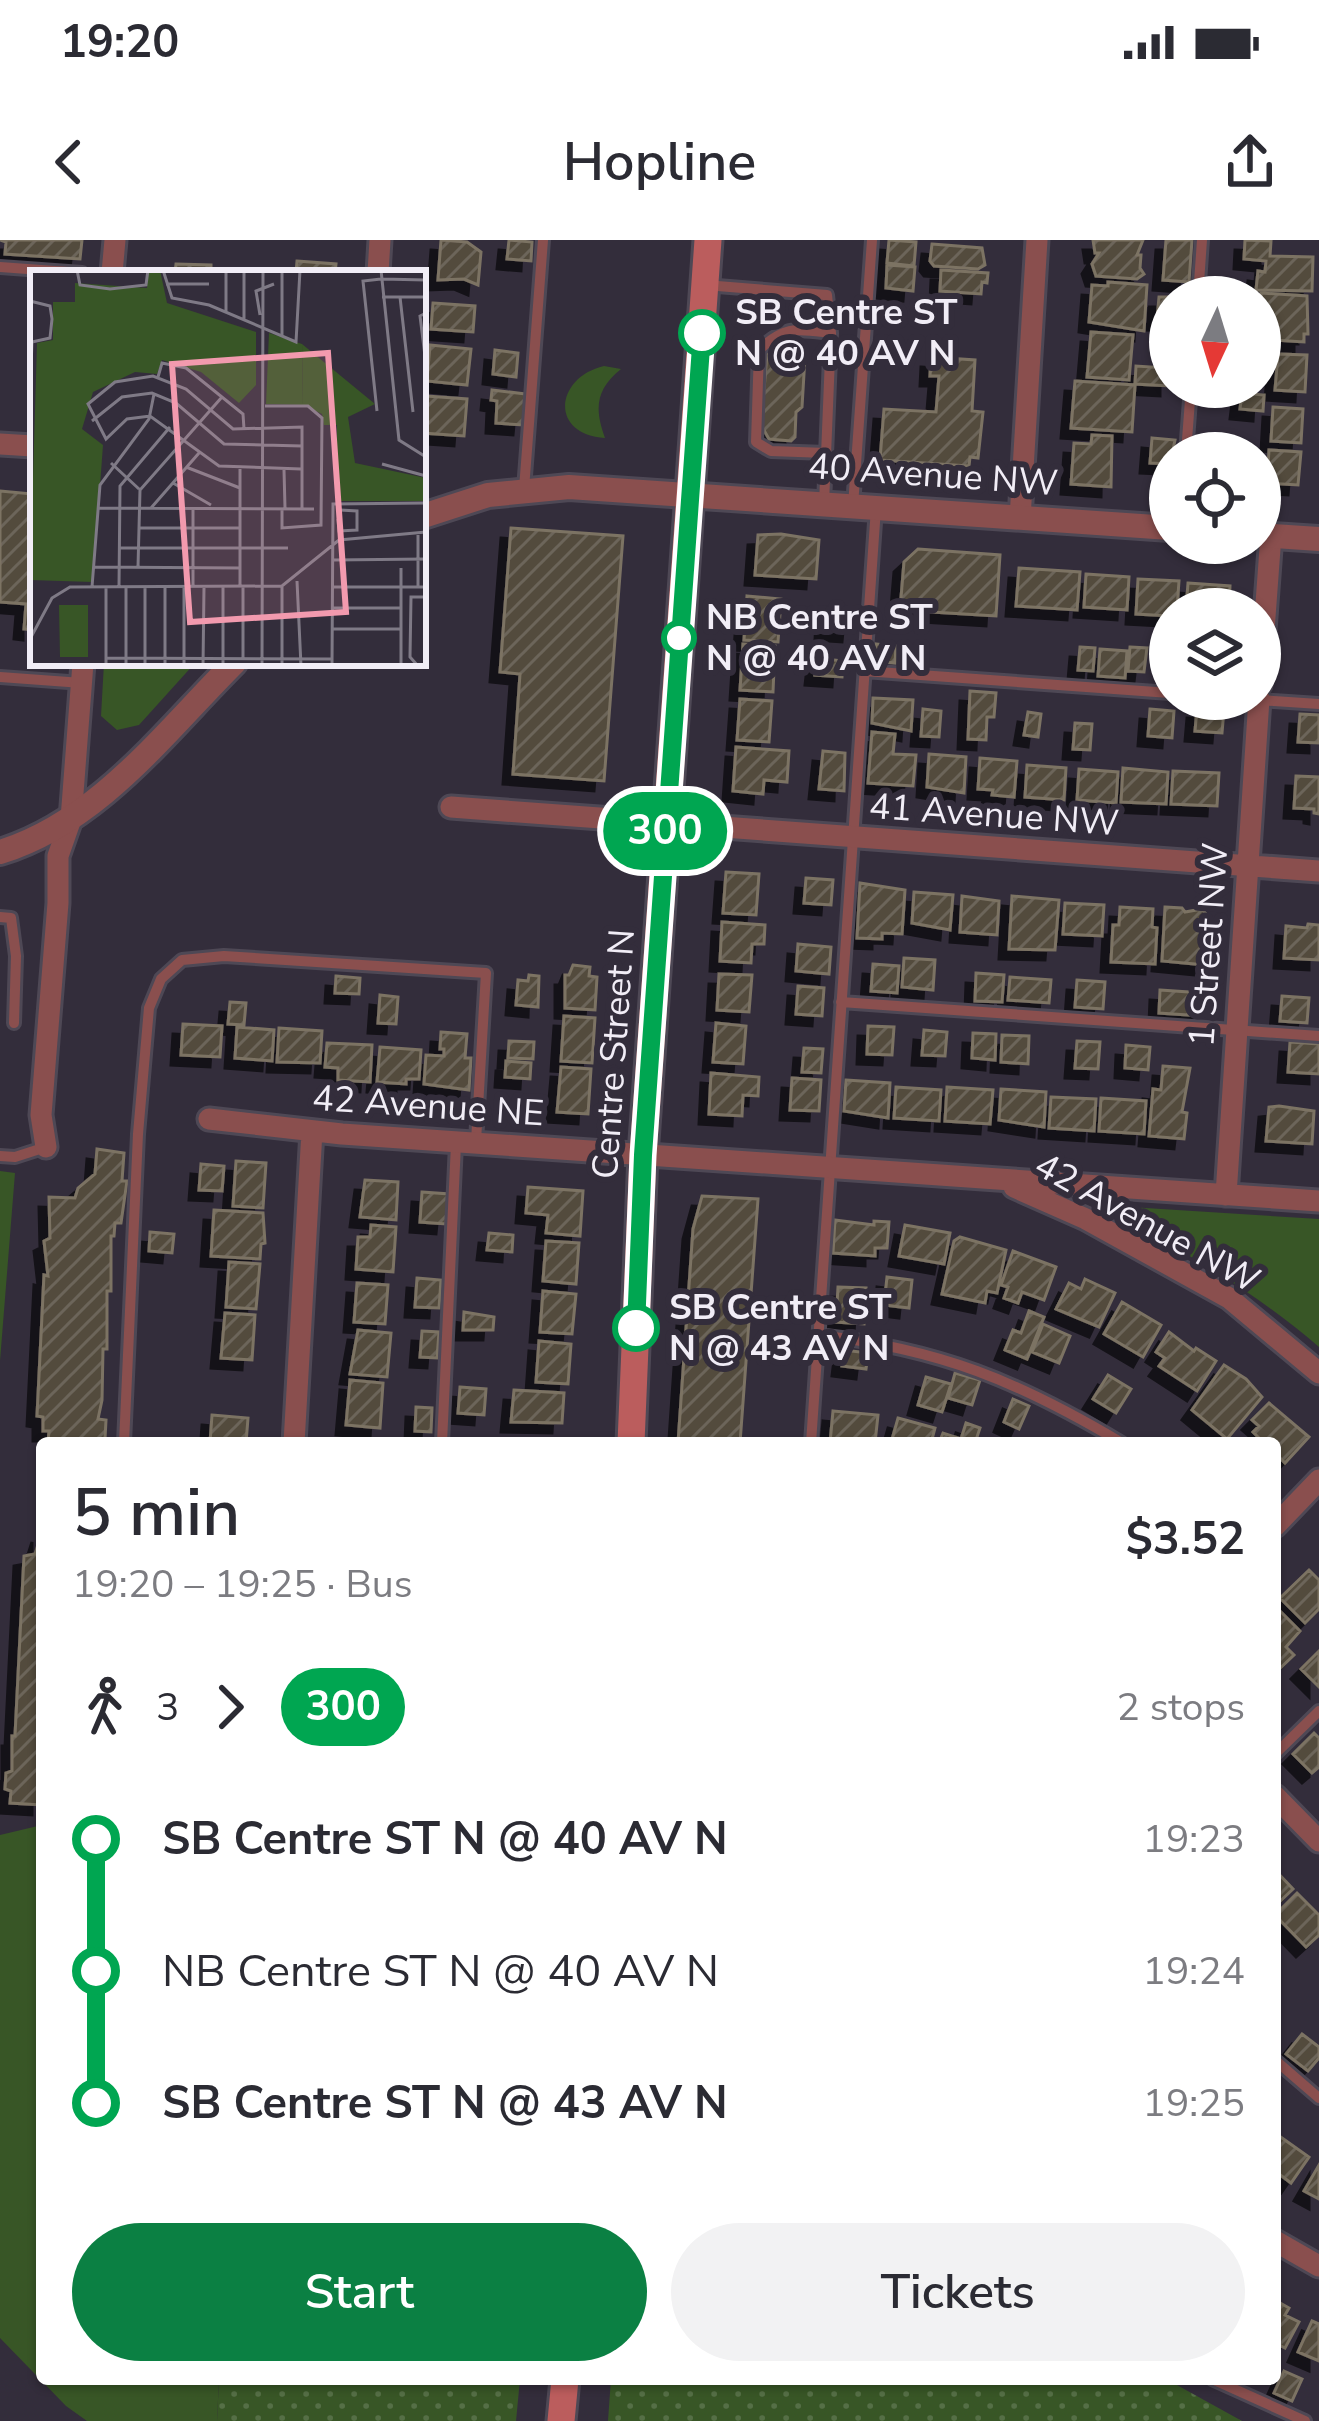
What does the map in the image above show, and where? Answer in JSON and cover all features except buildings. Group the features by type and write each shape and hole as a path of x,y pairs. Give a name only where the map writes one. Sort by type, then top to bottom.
{"main road":[{"name":"Centre Street N","path":"631,1437 643,1155 709,240"},
{"path":"561,2421 564,2385"}],"street":[{"path":"112,270 115,240"},
{"path":"378,270 380,240"},
{"path":"1020,518 1037,240"},
{"path":"0,444 30,446"},
{"name":"40 Avenue NW","path":"426,515 488,495 568,487 1149,527"},
{"path":"1281,536 1319,539"},
{"path":"0,851 71,819 96,802 231,666"},
{"path":"46,1147 41,1114 58,856 71,819 82,673"},
{"name":"1 Street NW","path":"1226,1195 1255,720"},
{"name":"41 Avenue NW","path":"451,807 1319,871"},
{"name":"42 Avenue NE","path":"209,1119 643,1155"},
{"path":"294,1437 312,1131"},
{"name":"42 Avenue NW","path":"643,1155 1319,1201"},
{"name":"42 Avenue NW","path":"996,1179 1086,1219 1229,1298 1319,1373"},
{"path":"1281,1520 1319,1480"},
{"path":"1281,1802 1319,1841"},
{"path":"1281,2244 1319,2266"}],"lane":[{"path":"524,489 543,240"},
{"path":"811,1437 864,671 872,240"},
{"path":"1199,276 1202,240"},
{"path":"0,267 41,270"},
{"path":"705,285 827,295 831,333 824,504"},
{"path":"826,453 771,451 756,442 754,429 759,350 777,332 831,333"},
{"path":"864,671 1149,691"},
{"path":"0,677 82,673"},
{"path":"1281,701 1319,704"},
{"path":"0,917 11,918 16,956 14,1023"},
{"path":"124,1437 138,1134 149,1007 161,979 182,960 224,956 486,973 466,1141 442,1437"},
{"path":"841,1002 1319,1036"},
{"path":"0,1156 15,1157 46,1147"},
{"path":"818,1335 945,1357 1044,1396 1112,1437"},
{"path":"1281,1748 1319,1711"},
{"path":"1281,2065 1319,2098"},
{"path":"1225,2385 1305,2421"}],"green space":[{"path":"604,366 621,369 606,384 600,400 605,438 574,427 565,405 576,381"},
{"path":"104,666 192,666 139,725 117,730 101,716"},
{"path":"0,1171 15,1173 0,1361"},
{"path":"1098,1205 1319,1219 1319,1347 1240,1288"},
{"path":"36,1826 36,2375 0,2338 0,1835"},
{"path":"46,2385 219,2385 217,2421 87,2421"},
{"path":"219,2385 519,2385 516,2421 217,2421"},
{"path":"611,2385 1177,2385 1242,2421 608,2421"}],"bus line":[{"name":"300","path":"636,1328 643,1155 702,333"}],"place":[{"name":"SB Centre ST N @ 40 AV N","path":"702,333"},
{"name":"NB Centre ST N @ 40 AV N","path":"679,638"},
{"name":"SB Centre ST N @ 43 AV N","path":"636,1328"}]}
